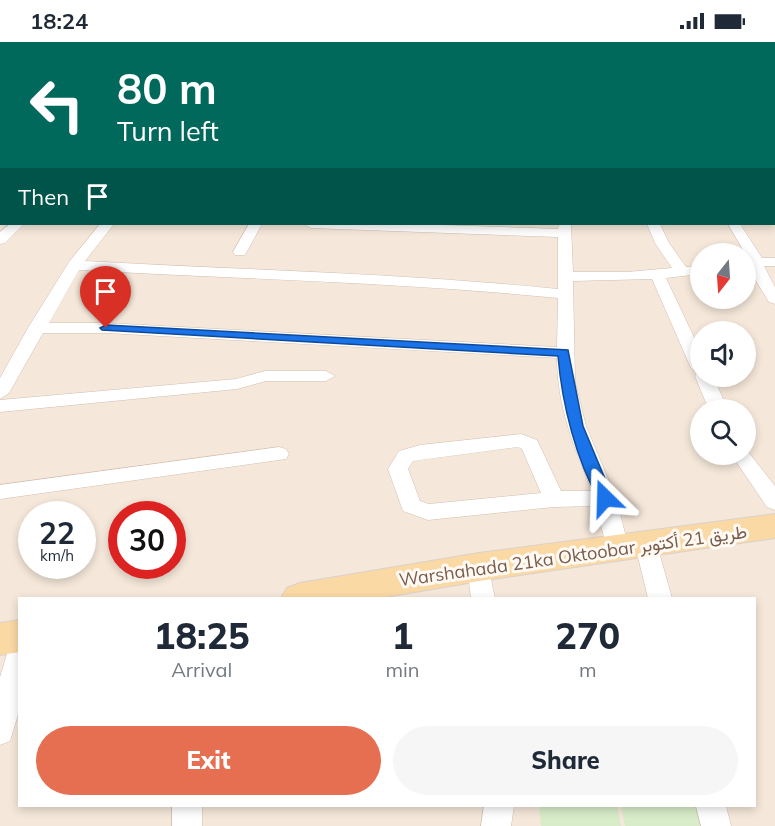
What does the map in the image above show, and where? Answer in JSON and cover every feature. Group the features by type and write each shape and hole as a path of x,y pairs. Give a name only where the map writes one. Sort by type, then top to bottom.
{"main road":[{"name":"Warshahada 21ka Oktoobar طريق 21 أكتوبر","path":"312,597 481,583 632,547 775,526"},
{"path":"0,639 18,636"}],"street":[{"path":"0,240 16,225"},
{"path":"0,393 74,265 106,225"},
{"path":"240,252 254,225"},
{"path":"374,225 565,228 564,353 566,382 576,426 605,498 659,597"},
{"path":"654,225 662,243 681,270"},
{"path":"734,225 742,243"},
{"path":"756,267 775,262"},
{"path":"74,265 272,277 565,285 658,276 690,270"},
{"path":"756,272 775,299"},
{"path":"658,276 690,346"},
{"path":"36,328 106,328 564,353"},
{"path":"0,406 237,384 265,376 326,376"},
{"path":"554,500 530,445 521,440 420,452 406,456 398,469 411,506 428,512 554,500 605,498"},
{"path":"0,492 279,454"},
{"path":"749,465 775,502"},
{"path":"0,732 18,657"},
{"path":"187,807 187,826"},
{"path":"496,826 499,807"},
{"path":"711,807 716,826"}],"shaded area":[{"path":"0,225 775,225 775,826 0,826"}],"green space":[{"path":"539,807 617,807 621,826 541,826"},
{"path":"621,807 699,807 705,826 625,826"}],"route":[{"path":"106,328 564,353 566,382 576,426 605,498"}]}
